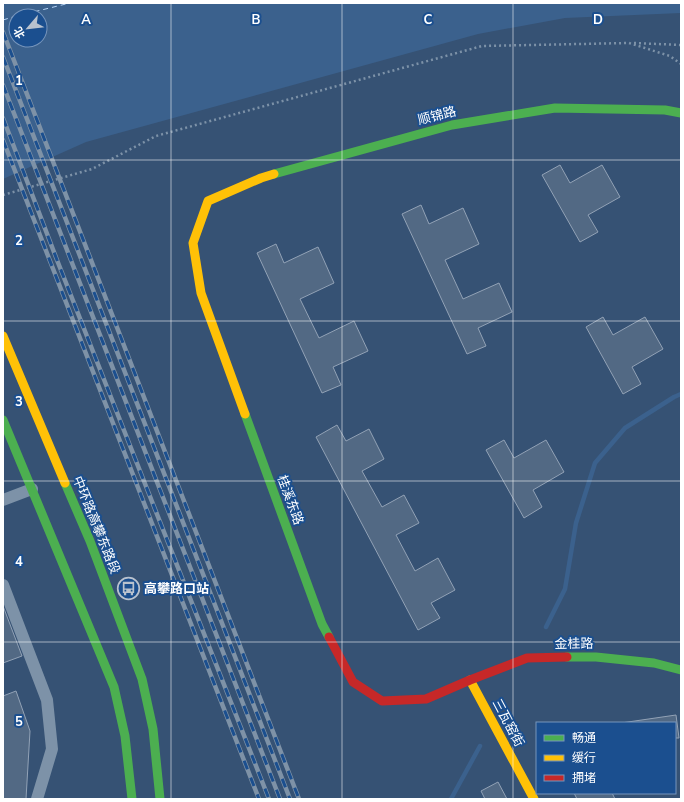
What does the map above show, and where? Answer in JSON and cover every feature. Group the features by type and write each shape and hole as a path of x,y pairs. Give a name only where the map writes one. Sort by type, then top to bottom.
{"street":[{"name":"顺锦路","path":"208,201 261,178 452,125 555,108 665,110 681,113"},
{"name":"桂溪东路","path":"208,201 193,243 201,294 322,624 353,682 382,701 426,699 470,680"},
{"name":"中环路高攀东路段","path":"3,336 90,541 142,679 153,729 160,799"},
{"path":"3,420 114,687 125,736 132,799"},
{"path":"3,500 32,490"},
{"path":"3,585 47,700 52,749 37,799"},
{"name":"金桂路","path":"470,680 527,658 596,657 654,663 681,670"},
{"name":"三瓦窑街","path":"470,680 534,799"}],"path":[{"path":"3,195 92,169 156,136 482,46 630,43 681,45"},
{"path":"630,43 670,56 681,64"}],"water":[{"path":"3,3 681,3 681,13 565,18 478,34 86,142 3,179"}],"building":[{"path":"560,165 570,183 602,165 620,197 588,215 598,232 580,242 542,175"},
{"path":"421,205 429,224 463,208 479,244 445,260 463,299 499,283 512,312 478,328 486,346 467,354 402,214"},
{"path":"276,244 284,263 318,247 334,283 300,299 319,338 354,321 368,351 333,367 341,385 322,393 257,253"},
{"path":"603,317 613,335 645,317 663,349 632,367 641,384 623,394 586,327"},
{"path":"337,425 346,441 369,429 384,459 362,471 382,507 404,495 419,523 396,535 415,571 438,558 455,590 431,603 440,618 418,630 316,437"},
{"path":"504,440 514,458 546,440 564,472 533,490 542,507 524,518 486,450"},
{"path":"3,606 22,656 3,663"},
{"path":"16,691 30,731 26,799 3,799 3,696"},
{"path":"676,715 679,738 676,738 676,722 628,722"},
{"path":"498,782 507,799 485,799 481,791"},
{"path":"574,794 612,794 615,799 577,799"}],"waterway":[{"path":"546,627 565,589 576,523 595,463 625,428 681,394"},
{"path":"451,799 480,746"}],"ferry route":[{"path":"48,8 70,3"},
{"path":"3,20 8,18"}],"railway":[{"path":"3,32 299,799"},
{"path":"3,57 290,799"},
{"path":"3,85 280,799"},
{"path":"3,118 57,260 269,799"},
{"path":"3,140 259,799"}],"traffic: fast":[{"path":"274,174 452,125 555,108 665,110 681,113"},
{"path":"245,414 322,624 329,637"},
{"path":"3,420 114,687 125,736 132,799"},
{"path":"65,483 90,541 142,679 153,729 160,799"},
{"path":"567,657 596,657 654,663 681,670"}],"traffic: slow":[{"path":"245,414 201,293 193,243 208,201 261,178 274,174"},
{"path":"3,336 65,483"},
{"path":"470,680 534,799"}],"traffic: jam":[{"path":"329,637 353,682 382,701 426,699 527,658 567,657"}],"place":[{"name":"高攀路口站","path":"129,589"}]}
